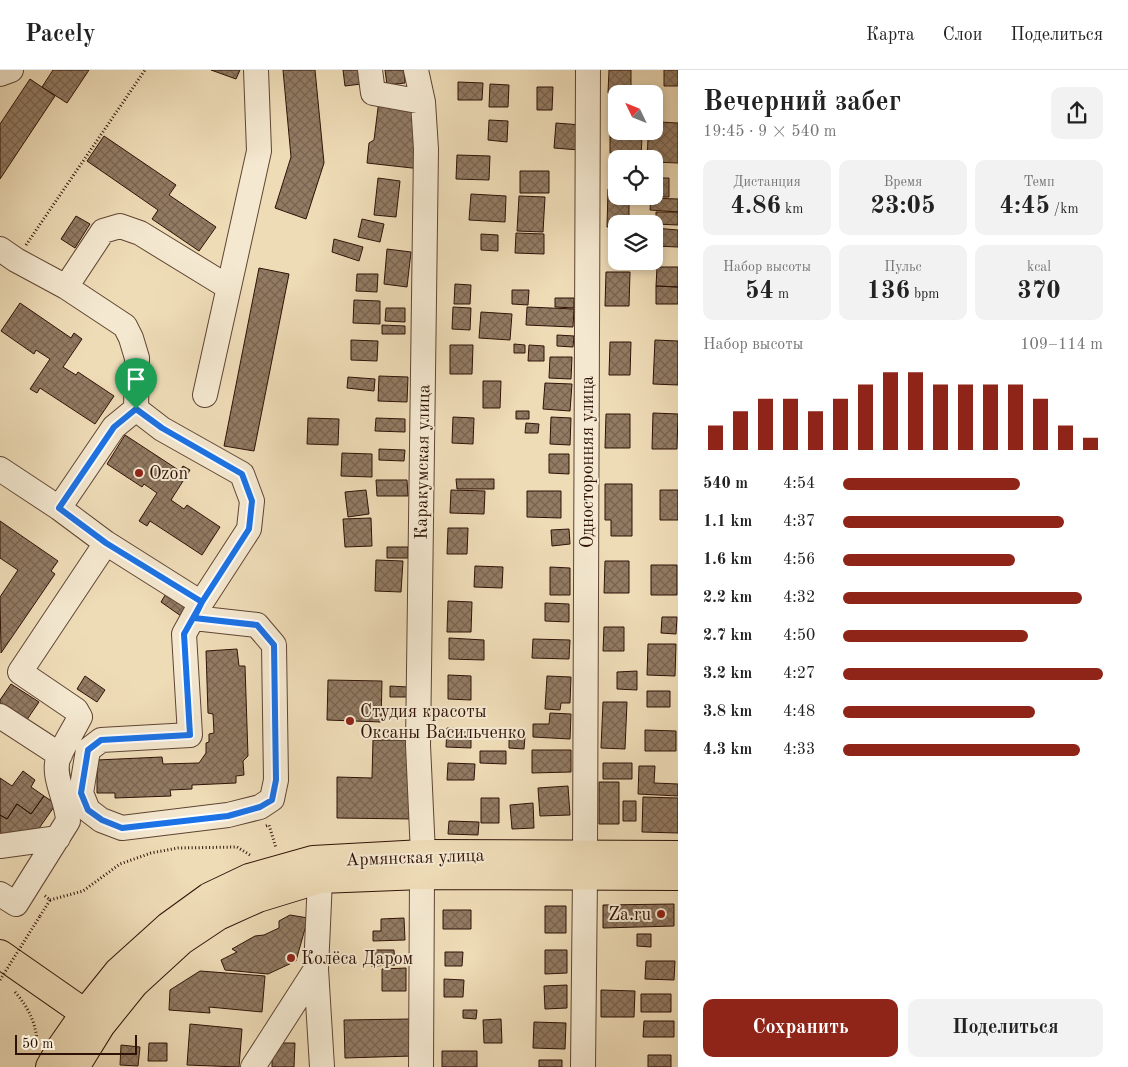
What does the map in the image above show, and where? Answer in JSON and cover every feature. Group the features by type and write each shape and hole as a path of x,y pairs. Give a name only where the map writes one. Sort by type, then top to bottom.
{"main road":[{"name":"Армянская улица","path":"175,933 209,897 249,878 312,860 423,865 585,865 678,855"},
{"name":"Армянская улица","path":"175,933 258,898 320,879 423,865"},
{"name":"Армянская улица","path":"585,865 678,876"},
{"path":"75,1067 93,1019 118,972 175,933"},
{"path":"0,954 43,982 93,1019"},
{"path":"44,1057 62,1046 93,1019"}],"street":[{"path":"0,74 11,70"},
{"path":"205,395 258,152 256,70"},
{"path":"370,70 373,93 423,102"},
{"name":"Каракумская улица","path":"416,70 423,102 426,149 418,745 423,865 421,1067"},
{"name":"Односторонняя улица","path":"583,1067 588,70"},
{"path":"66,287 104,231 120,226 140,233 228,287"},
{"path":"8,255 66,287 125,326 137,358 136,409 114,427 59,508"},
{"path":"0,469 59,508 198,610 257,625 274,645 276,780 272,800 260,807 228,816 122,828 102,820 88,810 81,793 88,750 101,740 190,735 184,634 198,610 249,529 252,501 242,474 162,428 136,409"},
{"path":"0,894 16,904 68,821 68,811 58,778 57,760 80,717 76,710 20,672 106,543"},
{"path":"0,716 60,754"},
{"path":"0,846 58,838"},
{"path":"320,879 316,969 322,1067"},
{"path":"252,1067 316,969"}],"path":[{"path":"8,255 145,70"},
{"path":"261,827 269,826 277,853"},
{"path":"50,900 83,891 120,864 151,853 178,848 237,847 252,856"},
{"path":"4,982 0,979 40,916"},
{"path":"15,991 26,1004 44,1057"}],"building":[{"path":"53,70 89,70 67,103 42,87"},
{"path":"211,70 240,70 236,79"},
{"path":"283,70 315,70 324,163 306,219 275,208 291,157"},
{"path":"343,70 359,70 361,84 345,86"},
{"path":"385,70 404,70 405,83 387,85"},
{"path":"609,70 631,70 631,85 608,85"},
{"path":"664,70 678,70 678,86 664,86"},
{"path":"30,79 55,96 0,179 0,124"},
{"path":"458,82 483,83 482,100 458,100"},
{"path":"490,84 509,85 508,107 489,107"},
{"path":"537,87 553,87 552,110 537,110"},
{"path":"379,100 412,104 411,112 422,114 421,169 367,163 369,143 374,140"},
{"path":"489,120 508,121 507,142 488,140"},
{"path":"663,122 678,123 678,163 663,162 663,150 647,150 648,140 663,140"},
{"path":"556,123 581,125 579,150 554,148"},
{"path":"104,136 176,185 169,195 216,227 199,251 152,219 158,210 87,161"},
{"path":"610,140 642,140 641,150 610,150"},
{"path":"457,155 490,156 489,180 456,179"},
{"path":"520,171 549,171 549,193 520,193"},
{"path":"378,178 400,181 396,217 374,215"},
{"path":"663,178 669,178 669,197 663,197"},
{"path":"608,189 608,205 629,205 629,215 608,215 607,227"},
{"path":"471,194 506,196 505,222 469,220"},
{"path":"519,196 545,197 543,232 517,231"},
{"path":"663,198 678,199 678,212 650,210 650,205 663,205"},
{"path":"656,212 678,212 678,225 663,224 663,215 656,215"},
{"path":"76,216 90,224 75,248 61,239"},
{"path":"362,219 384,224 380,242 358,237"},
{"path":"663,229 678,230 678,247 663,246"},
{"path":"516,233 544,234 544,254 515,253"},
{"path":"481,234 498,235 498,251 481,250"},
{"path":"334,239 363,247 359,261 332,252"},
{"path":"387,249 411,252 407,287 384,284"},
{"path":"663,267 678,267 678,287 656,286 657,270 663,270"},
{"path":"259,268 289,274 254,451 224,446"},
{"path":"606,272 630,272 629,306 605,306"},
{"path":"357,274 378,274 377,292 356,291"},
{"path":"455,284 471,285 470,304 454,304"},
{"path":"656,286 678,287 678,304 656,304"},
{"path":"512,290 529,290 528,305 512,304"},
{"path":"555,298 574,298 574,308 555,307"},
{"path":"354,300 380,301 380,324 353,323"},
{"path":"20,303 71,338 74,333 82,339 63,367 76,375 78,372 114,396 95,424 40,388 37,393 30,389 50,359 36,350 34,354 1,331"},
{"path":"453,307 471,308 470,330 452,329"},
{"path":"527,307 574,309 573,327 526,325"},
{"path":"386,308 405,308 405,322 385,321"},
{"path":"481,312 512,314 510,340 479,338"},
{"path":"382,325 405,326 405,334 382,334"},
{"path":"557,335 574,336 573,347 557,346"},
{"path":"351,340 378,341 377,361 351,360"},
{"path":"655,340 678,341 678,385 653,384"},
{"path":"610,342 631,342 630,375 609,375"},
{"path":"514,344 525,345 525,353 514,353"},
{"path":"450,345 473,345 472,374 450,374"},
{"path":"529,345 544,346 544,361 528,361"},
{"path":"550,357 572,357 571,379 549,378"},
{"path":"379,376 408,377 407,402 378,401"},
{"path":"348,377 375,379 374,391 347,388"},
{"path":"483,381 501,381 500,408 483,408"},
{"path":"545,383 572,384 570,411 543,409"},
{"path":"516,411 529,411 529,419 516,419"},
{"path":"653,413 678,414 677,449 652,449"},
{"path":"606,414 630,414 630,448 605,448"},
{"path":"453,417 474,418 473,444 452,443"},
{"path":"551,417 571,418 570,445 550,444"},
{"path":"308,418 339,419 338,445 307,444"},
{"path":"376,418 405,419 405,432 375,431"},
{"path":"526,423 539,424 538,433 525,433"},
{"path":"125,435 180,471 183,466 190,470 171,500 184,509 187,505 220,527 202,555 150,521 147,526 139,521 157,493 144,484 142,487 107,464"},
{"path":"379,449 405,450 404,461 379,460"},
{"path":"342,453 372,454 372,477 341,476"},
{"path":"549,454 569,454 569,474 549,473"},
{"path":"456,479 494,479 494,489 457,489"},
{"path":"376,480 407,480 408,496 377,496"},
{"path":"605,484 632,484 632,536 611,536 611,520 605,520"},
{"path":"366,490 369,514 348,517 345,492"},
{"path":"451,490 485,491 484,514 450,513"},
{"path":"660,490 678,490 678,520 660,520"},
{"path":"527,491 561,491 561,518 527,517"},
{"path":"371,518 372,546 345,547 343,519"},
{"path":"0,521 58,561 51,571 55,574 1,653 0,597 18,570 0,558"},
{"path":"448,528 468,528 467,554 447,554"},
{"path":"569,529 570,544 552,546 551,530"},
{"path":"387,547 408,547 408,558 387,558"},
{"path":"376,560 403,561 401,592 375,591"},
{"path":"605,561 629,561 629,593 604,593"},
{"path":"651,565 677,565 677,595 651,595"},
{"path":"475,566 503,567 502,588 474,587"},
{"path":"550,567 570,568 570,595 550,595"},
{"path":"167,592 188,606 181,616 161,602"},
{"path":"448,601 472,602 471,632 447,632"},
{"path":"545,603 569,604 569,622 545,621"},
{"path":"662,617 677,617 676,634 661,633"},
{"path":"604,627 624,627 624,651 603,651"},
{"path":"449,638 484,640 484,660 449,659"},
{"path":"533,639 570,640 569,659 532,658"},
{"path":"648,644 676,644 675,676 647,675"},
{"path":"237,649 239,666 245,666 248,756 243,761 244,775 236,776 236,783 192,785 192,789 170,790 171,796 115,798 115,793 97,793 97,760 162,757 163,764 199,763 206,753 206,743 209,742 209,734 214,733 213,714 208,713 206,651"},
{"path":"637,671 637,690 617,689 617,672"},
{"path":"448,675 471,676 471,700 448,699"},
{"path":"85,676 105,690 97,702 77,689"},
{"path":"547,676 571,677 570,703 561,703 560,710 545,709"},
{"path":"328,680 382,681 381,722 327,720"},
{"path":"11,684 39,702 24,724 0,709 0,700"},
{"path":"390,686 408,687 408,697 390,697"},
{"path":"647,691 670,691 670,707 647,707"},
{"path":"603,702 627,702 625,749 601,748"},
{"path":"550,713 571,714 570,739 533,737 533,724 549,724"},
{"path":"447,728 471,729 471,748 446,747"},
{"path":"645,730 676,731 676,751 645,751"},
{"path":"509,736 525,736 524,749 509,748"},
{"path":"373,740 415,740 414,819 337,818 337,777 372,778"},
{"path":"532,750 571,750 571,772 532,773"},
{"path":"480,751 506,751 506,764 480,763"},
{"path":"448,763 475,764 474,780 447,780"},
{"path":"603,763 632,763 632,779 603,779"},
{"path":"639,766 655,766 654,783 678,784 678,796 638,794"},
{"path":"23,771 35,780 31,787 44,796 31,814 17,804 7,819 0,815 0,778 12,786"},
{"path":"599,782 619,782 619,824 599,824"},
{"path":"568,786 570,815 540,816 538,788"},
{"path":"44,796 56,804 35,834 0,839 0,815 7,819 17,804 31,814"},
{"path":"643,797 678,798 678,833 642,832"},
{"path":"481,798 499,798 499,823 481,823"},
{"path":"623,801 636,801 636,821 623,821"},
{"path":"533,803 534,828 512,829 510,805"},
{"path":"449,821 479,822 478,835 448,834"},
{"path":"674,904 674,926 603,928 603,905"},
{"path":"545,906 566,906 566,933 545,933"},
{"path":"443,910 471,910 471,929 443,929"},
{"path":"290,915 308,918 296,961 268,974 225,970 221,960 237,952 232,949 255,936 264,935 279,928 279,921"},
{"path":"404,918 405,940 373,941 373,931 381,931 381,919"},
{"path":"637,934 651,934 651,947 637,946"},
{"path":"370,950 394,950 395,965 371,966"},
{"path":"545,950 567,950 567,973 545,974"},
{"path":"445,952 463,952 462,966 445,966"},
{"path":"646,961 675,961 674,980 645,979"},
{"path":"406,968 406,991 382,991 382,969"},
{"path":"200,971 265,976 262,1012 209,1007 210,1013 169,1010 170,990"},
{"path":"444,979 464,980 463,997 444,997"},
{"path":"567,985 567,1008 545,1009 544,986"},
{"path":"601,990 635,991 634,1017 601,1017"},
{"path":"641,994 671,994 671,1012 641,1012"},
{"path":"463,1010 477,1010 476,1019 463,1018"},
{"path":"411,1019 412,1056 345,1058 344,1020"},
{"path":"501,1019 502,1043 484,1043 483,1020"},
{"path":"644,1021 674,1021 674,1037 643,1037"},
{"path":"534,1022 566,1023 565,1049 533,1048"},
{"path":"190,1024 242,1029 239,1067 187,1065"},
{"path":"149,1043 167,1043 167,1061 148,1061"},
{"path":"272,1043 295,1043 294,1067 272,1067"},
{"path":"121,1045 140,1047 138,1066 120,1065"},
{"path":"442,1051 477,1051 477,1067 442,1067"},
{"path":"648,1055 671,1055 671,1067 648,1067"},
{"path":"539,1060 562,1060 562,1067 539,1067"}],"place":[{"name":"Ozon","path":"139,473"},
{"name":"Студия красоты Оксаны Васильченко","path":"350,721"},
{"name":"Za.ru","path":"661,914"},
{"name":"Колёса Даром","path":"291,958"}],"route":[{"path":"136,409 114,427 59,508 106,543 202,602 184,634 190,735 101,740 88,750 81,793 88,810 102,820 122,828 228,816 260,807 272,800 276,780 274,645 257,625 194,618 202,602 249,529 252,501 242,474 162,428 136,409"}]}
